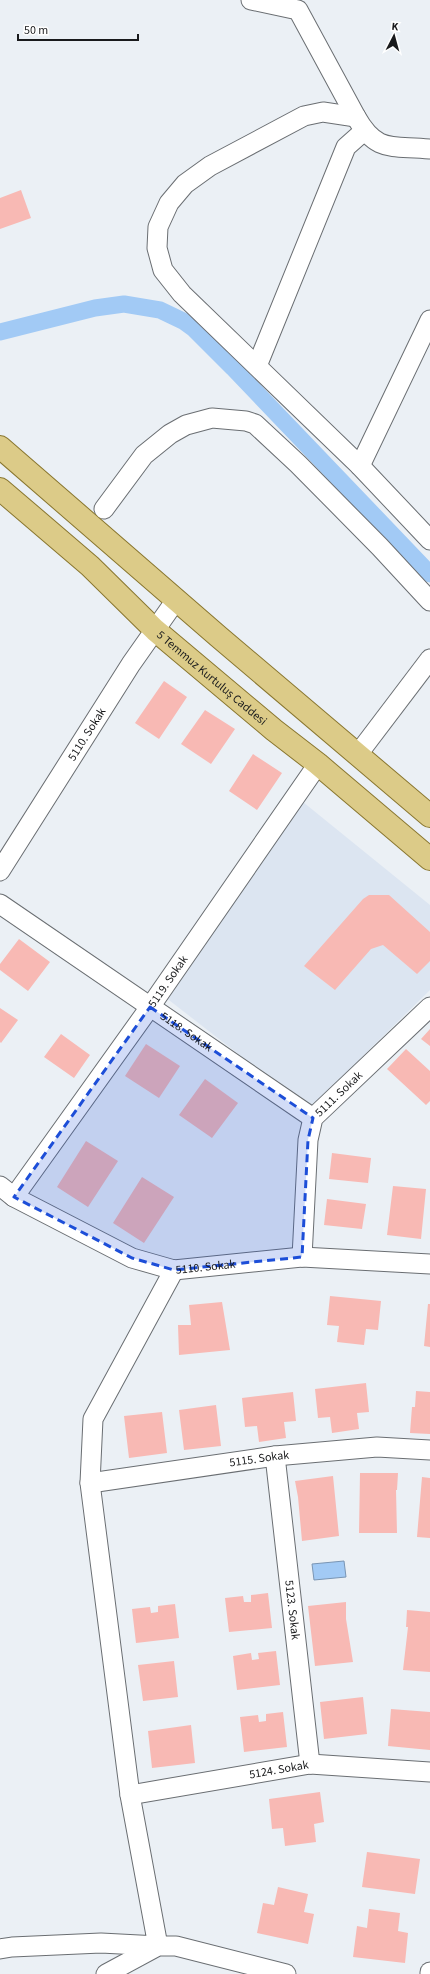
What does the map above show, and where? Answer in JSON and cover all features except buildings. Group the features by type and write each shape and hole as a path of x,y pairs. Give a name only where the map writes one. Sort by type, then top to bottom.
{"main road":[{"path":"0,447 176,600 425,812 397,831"},
{"name":"5 Temmuz Kurtuluş Caddesi","path":"0,489 90,566 155,630 274,730 318,764 430,859"}],"street":[{"path":"251,0 299,5 360,124 372,139 384,145 430,149"},
{"path":"360,124 323,112 304,116 210,166 185,184 169,203 158,227 157,248 163,270 187,299 360,466 430,540"},
{"path":"257,366 346,147 360,124"},
{"path":"360,466 430,320"},
{"path":"104,509 144,455 170,434 186,425 212,418 237,419 255,424 298,464 430,601"},
{"name":"5110. Sokak","path":"0,871 131,664 176,600"},
{"path":"358,754 430,659"},
{"name":"5119. Sokak","path":"7,1192 150,1007 318,764"},
{"name":"5118. Sokak","path":"0,904 313,1118"},
{"name":"5111. Sokak","path":"302,1257 308,1140 313,1118 430,1007"},
{"name":"5110. Sokak","path":"7,1192 132,1258 174,1270 302,1257 430,1264"},
{"path":"167,1946 130,1795 90,1483 94,1419 174,1270"},
{"name":"5115. Sokak","path":"90,1483 275,1456 377,1447 430,1450"},
{"name":"5123. Sokak","path":"275,1456 310,1764"},
{"name":"5124. Sokak","path":"130,1795 310,1764 430,1772"},
{"path":"0,1949 101,1943 167,1946 286,1974"},
{"path":"106,1974 167,1946"}],"highlighted area":[{"path":"150,1007 313,1118 308,1140 302,1257 174,1270 132,1258 14,1197"}],"shaded area":[{"path":"303,802 430,905 430,990 309,1109 165,997"}],"water":[{"path":"344,1561 346,1577 314,1580 312,1564"}],"waterway":[{"path":"0,332 95,308 124,304 160,310 183,321 194,329 233,368 430,574"}]}
